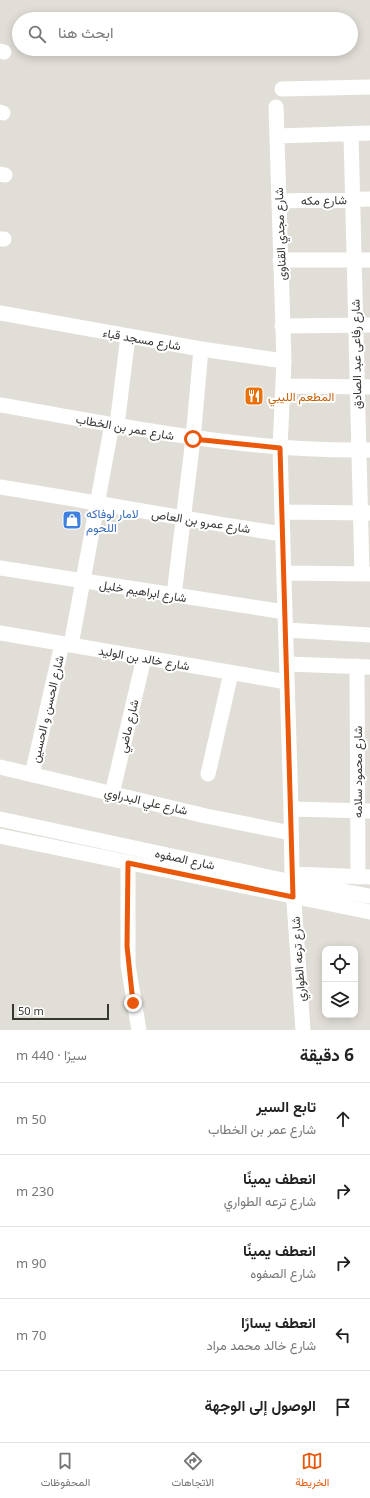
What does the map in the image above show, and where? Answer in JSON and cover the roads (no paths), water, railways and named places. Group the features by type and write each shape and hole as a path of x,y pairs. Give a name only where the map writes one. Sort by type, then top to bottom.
{"street":[{"path":"282,89 370,87"},
{"name":"شارع مجدي القناوى","path":"276,107 284,361"},
{"path":"277,136 370,133"},
{"name":"شارع رفاعى عبد الصادق","path":"351,134 354,259 363,325 366,574"},
{"name":"شارع مكه","path":"279,201 370,199"},
{"path":"280,260 370,260"},
{"name":"شارع مسجد قباء","path":"0,313 201,349 284,361"},
{"path":"282,326 363,325"},
{"name":"شارع الحسن و الحسين","path":"32,775 83,582 97,502 114,424 128,336"},
{"path":"174,595 193,439 201,349"},
{"name":"شارع ترعه الطواري","path":"284,361 280,448 292,833 292,885 303,1030"},
{"path":"284,386 364,387"},
{"name":"شارع عمر بن الخطاب","path":"0,405 193,439 280,448 364,451"},
{"name":"شارع عمرو بن العاص","path":"0,487 97,502 184,519 283,534"},
{"path":"282,512 365,513"},
{"name":"شارع ابراهيم خليل","path":"0,568 285,612"},
{"path":"284,573 366,574"},
{"path":"286,630 370,636"},
{"name":"شارع خالد بن الوليد","path":"0,633 287,682"},
{"name":"شارع ماضي","path":"112,794 144,658"},
{"path":"287,664 363,666"},
{"name":"شارع محمود سلامه","path":"363,666 364,877"},
{"path":"208,774 231,673"},
{"name":"شارع علي البدراوي","path":"0,768 292,833"},
{"path":"291,809 364,811"},
{"name":"شارع الصفوه","path":"0,819 292,885 370,912"},
{"name":"شارع الصفوه","path":"0,836 128,863 370,896"},
{"path":"128,863 128,965 139,1030"},
{"path":"292,885 364,877"}],"place":[{"name":"المطعم الليبي","path":"254,396"},
{"name":"لامار لوفاكه اللحوم","path":"72,520"}]}
